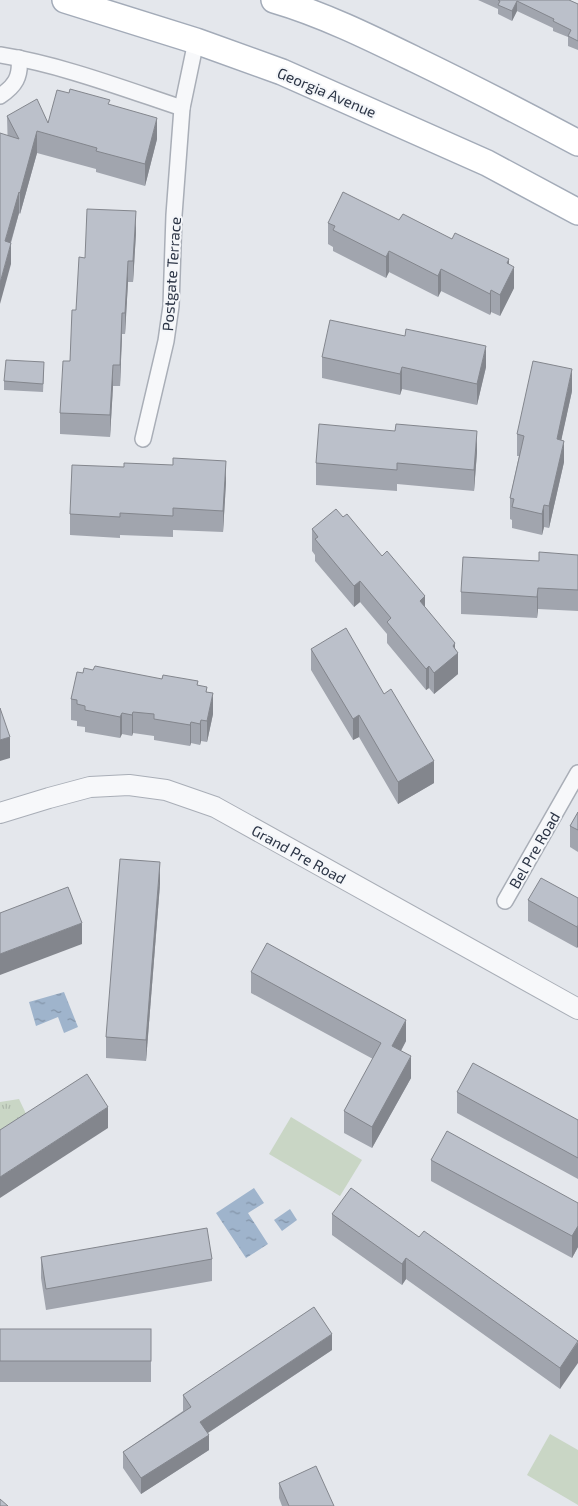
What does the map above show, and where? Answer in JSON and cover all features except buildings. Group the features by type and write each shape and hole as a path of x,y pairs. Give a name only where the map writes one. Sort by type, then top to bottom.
{"main road":[{"name":"Georgia Avenue","path":"65,0 196,41 282,72 478,159 578,212"},
{"path":"274,0 298,7 373,39 490,96 578,143"}],"street":[{"name":"Postgate Terrace","path":"144,439 166,341 171,306 174,215 182,108 196,41"},
{"path":"0,55 72,72 182,108"},
{"path":"0,96 10,89 18,78 19,58"},
{"name":"Bel Pre Road","path":"505,900 578,773"},
{"name":"Grand Pre Road","path":"0,813 90,787 128,785 166,790 215,807 578,1008"}],"green space":[{"path":"19,1099 29,1120 0,1138 0,1102"},
{"path":"291,1117 362,1160 340,1196 269,1154"},
{"path":"550,1434 578,1450 578,1505 527,1475"}],"water":[{"path":"64,992 78,1027 64,1033 58,1017 36,1026 29,1002"},
{"path":"254,1188 264,1203 248,1213 268,1244 246,1258 216,1213"},
{"path":"290,1209 297,1220 282,1231 274,1220"}]}
